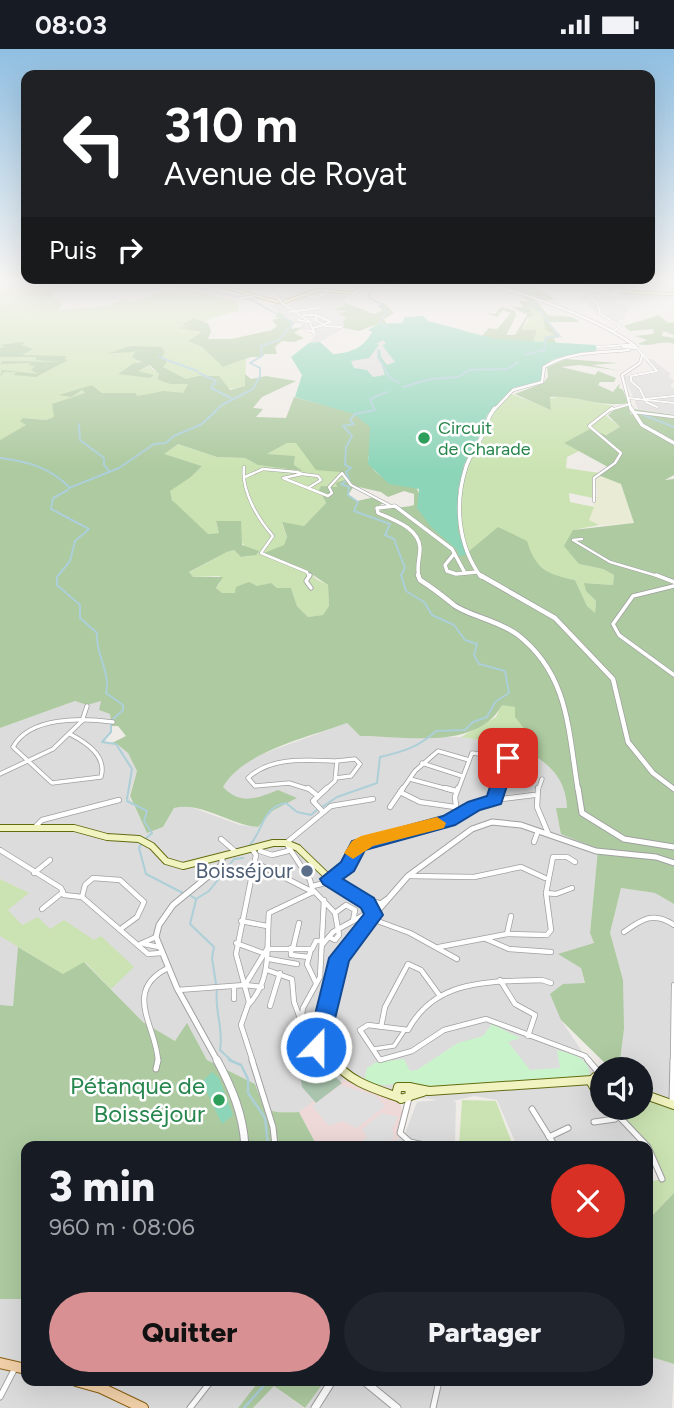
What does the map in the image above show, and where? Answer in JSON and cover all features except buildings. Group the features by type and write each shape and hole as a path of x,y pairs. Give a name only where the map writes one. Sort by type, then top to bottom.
{"main road":[{"path":"0,827 74,828 107,837 139,839 146,842 163,859 175,865 254,854 266,845 286,843 298,848 327,881 365,901 374,912 339,958 323,1023 327,1051 347,1077 379,1091 409,1098 429,1091"},
{"path":"221,857 236,852 254,854"},
{"path":"379,1091 398,1087 429,1091 590,1082"},
{"path":"398,1087 398,1097"},
{"path":"409,1087 412,1092 409,1098"},
{"path":"653,1098 673,1105"},
{"path":"0,1363 21,1367"},
{"path":"94,1386 143,1408"}],"street":[{"path":"613,353 626,342"},
{"path":"630,342 642,356"},
{"path":"597,347 612,344 641,351 657,371 631,376 631,381 640,389 646,402 657,407"},
{"path":"624,346 642,356"},
{"path":"635,348 568,357 548,363 543,368 543,381 514,389 487,417 485,430 467,464 460,492 460,534 477,572 493,586 552,616 577,639 615,683 626,736 632,748 657,777 674,789"},
{"path":"642,356 640,363 622,373 632,411 638,425 674,443"},
{"path":"638,405 674,396"},
{"path":"628,398 674,403"},
{"path":"594,501 594,478 615,463 621,453 589,426 614,407 630,404"},
{"path":"632,411 674,417"},
{"path":"244,467 258,519 273,536 261,553 307,572 310,575 307,582 311,588"},
{"path":"245,477 251,472 270,469 320,478 309,486"},
{"path":"302,474 283,478 330,495 332,493 329,487 338,474 344,474 347,481 414,520 455,553 465,573"},
{"path":"309,486 306,480 311,476"},
{"path":"389,505 380,506 376,510 398,521 415,536 420,549 416,568 419,579 447,596 455,606 484,615 517,634 550,667 563,696 582,813 624,839 674,847"},
{"path":"582,539 573,540 601,561 640,569 674,584"},
{"path":"455,553 446,569 451,573 477,572"},
{"path":"674,584 631,598 613,624 619,635 674,675"},
{"path":"0,774 53,749 82,721 87,706"},
{"path":"70,734 95,751 104,771 101,776 52,783 13,747 15,741 54,721 113,722"},
{"path":"390,807 422,763 439,750 469,760"},
{"path":"457,816 456,791 473,753 508,758 496,786 495,800"},
{"path":"318,796 311,788 290,782 255,786 248,778 253,772 295,759 355,759 360,764 351,776 336,778 318,796 313,801 320,810"},
{"path":"336,778 337,761"},
{"path":"422,763 462,776"},
{"path":"410,779 456,791"},
{"path":"542,779 534,795 541,826 548,831 547,835"},
{"path":"400,792 420,802 455,807"},
{"path":"245,985 265,951 269,913 274,908 313,890 347,866 358,845 457,816 485,801 534,795"},
{"path":"313,890 288,851 286,843 320,810 339,803 373,799"},
{"path":"34,828 42,820 119,800"},
{"path":"339,929 374,912 408,876 472,829 485,824 511,823 596,851 656,857 674,863"},
{"path":"534,842 538,831"},
{"path":"221,839 236,852"},
{"path":"0,851 68,897 82,897 122,928 148,954 160,950"},
{"path":"254,854 272,855 288,851"},
{"path":"254,854 313,890 335,913 339,929 335,940 329,937 321,943"},
{"path":"249,1004 236,943 254,854"},
{"path":"439,947 507,934 547,935 551,930 545,915 546,879 557,855 575,862"},
{"path":"221,857 217,869 163,915 156,937 178,990 243,1113 245,1141"},
{"path":"34,873 50,860"},
{"path":"408,876 474,877 521,867 546,879"},
{"path":"82,897 85,885 93,879 120,880 144,902 136,917 122,928"},
{"path":"546,893 556,894 572,888"},
{"path":"42,909 63,892"},
{"path":"374,912 392,895"},
{"path":"292,1059 292,1028 301,1021 303,1008 320,977 324,899"},
{"path":"335,913 346,905 355,911 353,921"},
{"path":"374,912 457,959"},
{"path":"507,934 511,916"},
{"path":"624,932 644,917 664,918 674,925"},
{"path":"241,921 267,926"},
{"path":"299,923 291,955 309,957"},
{"path":"140,944 156,937"},
{"path":"486,940 509,950 551,952"},
{"path":"316,983 307,964 316,941 321,943"},
{"path":"236,943 265,951 312,949"},
{"path":"140,944 160,950"},
{"path":"265,951 269,959 262,987 249,1004 241,1025 273,1128 274,1141"},
{"path":"269,959 297,964"},
{"path":"381,1027 385,1007 408,964 421,970 440,996"},
{"path":"156,1069 158,1050 145,1017 149,981 157,972 168,968"},
{"path":"267,970 292,979 294,1002 301,1021 316,1047 327,1051"},
{"path":"270,1006 280,973"},
{"path":"500,980 515,1004 535,1015 528,1036"},
{"path":"374,1049 394,1046 423,1006 440,996 479,982 542,980 551,983"},
{"path":"673,1105 674,985"},
{"path":"234,986 234,999"},
{"path":"178,990 188,987 262,987"},
{"path":"404,1031 368,1025 360,1030 380,1060 402,1055 444,1030 486,1019 590,1060"},
{"path":"394,1046 402,1055"},
{"path":"398,1097 403,1116"},
{"path":"408,1141 401,1136 403,1116 409,1098"},
{"path":"532,1109 552,1141"},
{"path":"594,1122 608,1120"},
{"path":"624,1120 642,1141"},
{"path":"549,1137 568,1128"},
{"path":"653,1159 662,1179"},
{"path":"0,1397 21,1367"},
{"path":"190,1408 207,1386"},
{"path":"315,1408 329,1386"},
{"path":"370,1386 393,1406"},
{"path":"433,1408 438,1386"}],"shaded area":[{"path":"385,342 382,345 395,362 387,365 380,350 377,350 385,375 373,377 367,370 354,368 351,361 369,358 379,345 376,344"},
{"path":"652,359 671,374 668,376 674,381 670,386 674,389 674,415 638,409 624,376 655,371 644,361"},
{"path":"102,700 99,710 110,714 111,733 104,738 108,744 117,744 128,753 137,771 129,796 147,832 163,827 174,808 185,805 240,825 257,827 271,811 297,798 247,801 230,795 222,787 228,777 254,757 347,723 360,736 461,737 517,746 545,760 566,788 567,808 557,808 598,848 590,933 594,943 581,968 585,984 563,984 561,1020 590,1063 590,1120 629,1120 643,1141 515,1141 497,1100 474,1096 453,1101 456,1102 455,1141 391,1141 404,1136 417,1102 437,1100 379,1091 347,1077 299,1112 272,1112 263,1107 255,1084 207,1060 187,1024 175,1041 143,1022 85,962 19,947 13,1006 0,1005 0,728 75,701 88,705"},
{"path":"621,888 655,893 674,904 674,1110 653,1103 653,1057 620,1057 624,1029 610,933"},
{"path":"347,1077 399,1098 403,1116 401,1136 394,1141 314,1141 299,1112"},
{"path":"340,1085 376,1096 385,1106 357,1128 342,1121 329,1126 312,1106"},
{"path":"382,1113 398,1117 392,1129 394,1138 390,1141 362,1141 367,1137 362,1129"},
{"path":"0,1299 21,1299 21,1386 255,1386 238,1408 0,1408"},
{"path":"653,1358 674,1364 672,1408 305,1408 321,1386 653,1386"},
{"path":"274,1386 304,1408 253,1408"}],"green space":[{"path":"0,342 192,342 202,347 223,367 246,359 245,386 224,389 192,382 163,367 167,361 161,357 161,348 130,346 112,355 131,350 152,350 139,351 136,357 142,361 119,373 137,371 152,365 151,368 159,374 157,378 170,384 188,384 183,393 137,396 135,393 102,393 92,385 72,393 82,390 86,394 55,417 46,420 23,418 27,425 0,440"},
{"path":"25,342 22,345 33,349 22,355 67,356 64,359 68,360 36,377 4,372 0,377 2,370 38,374 31,370 35,366 28,365 32,363 0,364 3,361 62,362 36,360 36,357 0,357 0,348 5,347 0,345"},
{"path":"191,342 280,342 275,347 277,354 251,357 223,367 202,347"},
{"name":"Circuit de Charade","path":"320,342 333,354 356,349 364,342 552,342 595,345 598,348 595,350 605,353 572,355 548,362 542,367 542,381 513,388 487,415 482,431 464,465 458,491 458,531 467,555 459,556 457,550 431,527 417,508 419,489 389,484 368,464 370,427 354,414 295,397 302,375 291,357 309,343"},
{"path":"509,342 533,342 532,345 541,346 543,342 556,342 557,346 548,350"},
{"path":"533,342 543,342 542,346 532,346"},
{"path":"642,342 662,342 647,345 638,344"},
{"path":"130,346 161,347 165,351 162,357 167,362 163,367 186,379 219,376 230,390 245,386 245,374 251,379 266,376 296,381 262,397 253,408 263,409 256,417 286,418 294,397 320,404 381,390 368,459 376,472 394,482 416,487 433,524 459,523 460,537 468,552 498,527 527,541 534,558 544,569 557,576 575,580 587,606 595,613 596,601 586,591 584,583 613,585 614,575 603,569 579,564 564,546 573,530 634,523 621,484 598,475 608,467 564,443 590,429 606,435 620,427 608,415 616,408 628,405 631,415 634,409 674,415 674,475 665,480 674,479 674,904 655,893 621,888 610,933 623,980 624,1029 620,1057 599,1057 561,1020 550,994 563,984 585,983 581,968 558,954 594,943 590,933 598,849 561,834 556,808 567,808 563,786 545,763 517,746 515,740 533,737 533,731 526,731 515,717 515,707 502,705 491,720 458,735 438,738 360,736 347,723 297,740 246,764 233,774 223,787 236,797 249,799 278,790 297,798 272,811 258,827 205,810 184,807 174,808 163,827 147,833 130,796 137,771 128,753 117,744 110,744 126,736 118,726 112,726 110,714 99,710 101,701 87,705 75,701 0,728 0,440 26,425 20,421 23,418 46,420 54,417 52,404 85,393 82,390 71,397 59,395 92,385 102,393 136,393 137,396 164,391 183,393 188,384 170,384 157,379 159,374 150,365 138,371 154,375 150,378 118,374 134,363 142,362 132,357 136,351 107,354","holes":["287,443 296,443 316,470 341,472 347,479 336,483 337,487 321,486 319,490 326,503 304,526 282,522 287,537 284,545 264,553 307,571 328,585 329,606 323,615 308,617 297,606 291,588 277,588 271,583 257,586 249,582 236,587 235,593 222,593 216,588 223,577 193,577 189,572 227,552 234,550 241,557 256,555 259,551 242,545 241,521 216,521 219,533 208,534 172,500 170,491 202,466 164,454 178,444 217,457 245,458 258,465 303,471 294,465 295,456 267,454","354,486 381,492 388,497 404,491 414,494 414,505 379,511 374,509 383,503 375,497 357,501 348,495"]},
{"path":"566,359 618,363 591,365 622,371 579,365 561,367 595,375 598,371 616,378 614,382 600,382 598,385 613,392 620,383 619,388 623,390 628,403 608,404 550,397 551,410 515,394 543,383 548,377 547,367"},
{"path":"509,393 551,409 548,399 563,396 614,406 605,415 620,427 601,436 565,443 579,451 567,457 566,468 599,473 593,478 593,498 569,493 570,502 594,507 589,520 599,525 573,530 579,564 603,569 614,575 613,585 585,583 586,591 596,601 595,614 587,606 575,580 553,576 533,560 468,552 461,535 460,492 464,473 487,417"},
{"path":"287,443 297,443 346,474 347,478 338,487 319,491 326,503 304,526 282,523 287,538 284,545 316,579 328,585 329,606 323,615 308,617 297,606 291,588 277,588 271,583 231,594 222,593 216,588 220,583 220,576 193,577 188,573 234,550 241,557 251,556 239,538 216,522 219,533 208,534 179,509 169,491 191,477 202,466 163,454 178,444 217,457 245,458 258,465 301,470 294,465 295,456 265,455"},
{"path":"599,475 621,484 634,524 599,525 589,520 598,491 595,480"},
{"path":"502,704 515,707 533,731 533,738 515,740 517,746 461,737 496,717"},
{"path":"0,879 29,893 8,910 22,925 38,917 50,929 64,920 94,940 101,936 134,967 111,989 85,962 63,974 0,936"},
{"path":"18,947 63,974 84,962 143,1022 175,1041 187,1023 207,1060 255,1084 262,1101 270,1110 299,1112 314,1141 21,1141 21,1299 0,1299 0,1005 13,1006"},
{"path":"492,1024 520,1038 508,1042 530,1070 560,1068 557,1050 583,1060 590,1074 585,1078 572,1080 421,1087 364,1082 367,1068 377,1062 404,1059 410,1071 417,1070 458,1043 483,1036"},
{"path":"295,1027 301,1027 331,1066 327,1069 342,1083 316,1103 302,1087"},
{"name":"Pétanque de Boisséjour","path":"212,1072 219,1078 233,1115 222,1124 204,1086 204,1080"},
{"path":"462,1100 496,1101 511,1141 459,1141"},
{"path":"653,1103 674,1110 674,1193 653,1215 653,1181 662,1179 653,1158 653,1141 642,1141 622,1120 653,1120"},
{"path":"674,1193 674,1364 653,1358 653,1215"},
{"path":"255,1386 274,1386 253,1408 238,1408"},
{"path":"274,1386 321,1386 305,1408"}],"waterway":[{"path":"261,346 272,342"},
{"path":"525,355 544,350 545,342"},
{"path":"70,488 119,468 154,444 166,443 174,436 202,424 222,405 253,389 260,376 260,368 250,363 262,356 261,347"},
{"path":"378,350 378,358 384,366"},
{"path":"159,357 197,371"},
{"path":"403,387 430,379 458,377 469,370 508,369 518,362"},
{"path":"384,367 389,377 399,383"},
{"path":"199,373 216,381 211,388 231,398"},
{"path":"322,807 337,797 377,783 380,757 410,748 436,731 465,730 473,722 487,717 495,702 509,693 505,671 479,664 474,655 477,644 465,640 454,625 432,615 424,602 406,591 401,575 405,568 394,539 385,535 390,524 354,511 358,502 348,495 349,487 341,484 349,479 346,472 351,468 345,465 346,447 352,436 343,426 354,424 350,420 355,414 375,410 370,399 387,392"},
{"path":"641,414 674,427"},
{"path":"79,424 80,440 104,458 104,465 109,471"},
{"path":"0,458 38,467 55,475 70,488"},
{"path":"68,490 53,498 51,509 89,529 75,541 70,561 57,577 57,585 80,605 80,618 97,633 106,678 106,693 123,705 123,710 112,720"},
{"path":"111,723 111,732 102,742 116,744 132,769 127,799"},
{"path":"127,801 147,811 144,821 152,833 144,840"},
{"path":"250,845 268,814 278,805 286,803 297,812 311,815 318,809"},
{"path":"141,844 139,848 146,874 183,893"},
{"path":"188,894 196,899 209,891 234,859 243,858"},
{"path":"196,900 190,924 214,947 212,958 216,984"},
{"path":"217,989 220,1050 232,1061"},
{"path":"232,1061 241,1065 248,1079 248,1093 265,1118 267,1141"},
{"path":"244,1408 264,1386"}],"slow traffic":[{"path":"353,853 358,845 368,841 400,835 437,823"}],"place":[{"name":"Circuit de Charade","path":"424,438"},
{"name":"Boisséjour","path":"307,871"},
{"name":"Pétanque de Boisséjour","path":"219,1100"}],"route":[{"path":"316,1047 327,1051 323,1023 339,958 374,915 368,903 330,879 345,869 358,845 449,820 485,801 495,800 496,786 508,758"}]}
